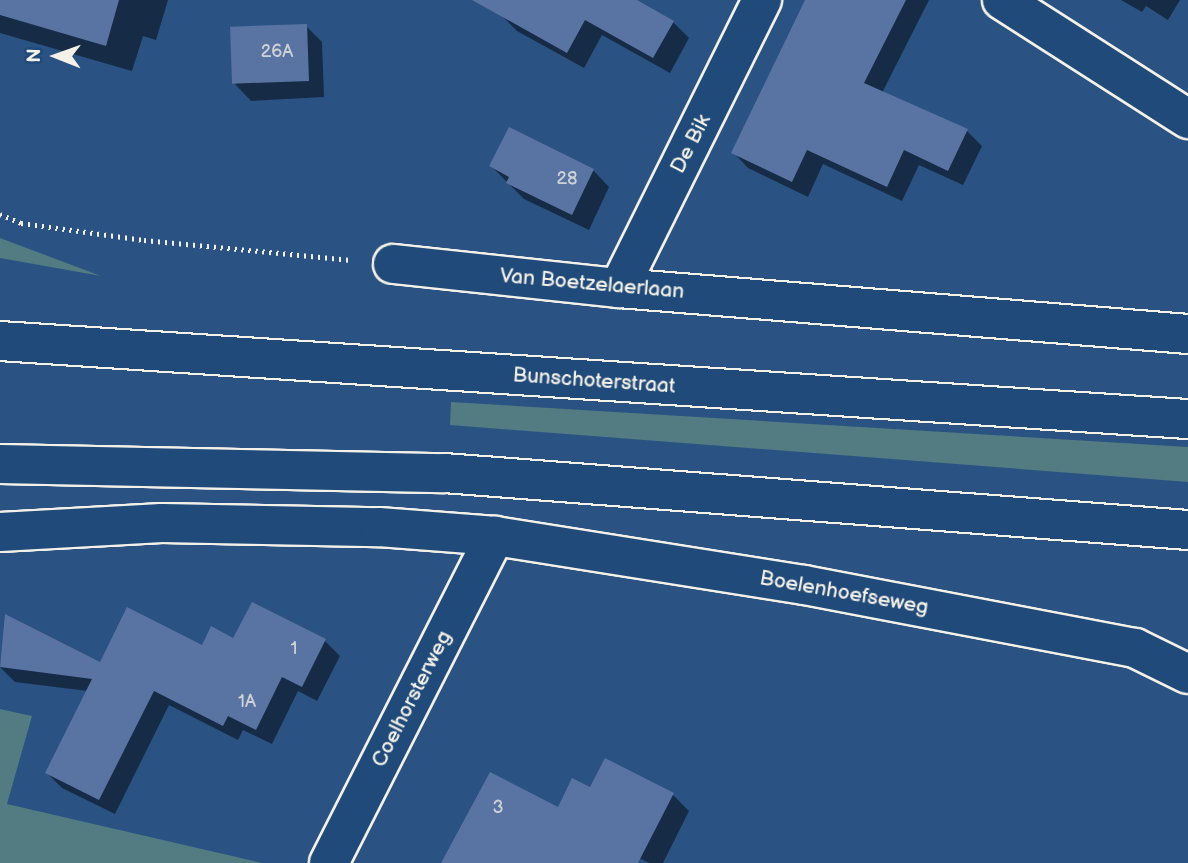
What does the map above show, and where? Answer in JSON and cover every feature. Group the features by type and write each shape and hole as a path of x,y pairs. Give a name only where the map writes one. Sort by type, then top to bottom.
{"street":[{"name":"De Bik","path":"619,288 762,0"},
{"path":"1002,0 1188,118"},
{"name":"Van Boetzelaerlaan","path":"393,264 619,288 1188,334"},
{"name":"Bunschoterstraat","path":"0,341 1188,419"},
{"path":"0,464 444,473 1188,530"},
{"path":"0,532 162,523 379,527 495,536"},
{"name":"Boelenhoefseweg","path":"495,536 804,585 1135,648 1188,674"},
{"name":"Coelhorsterweg","path":"329,863 495,536"}],"path":[{"path":"0,214 21,223 144,240 393,264"}],"green space":[{"path":"0,238 101,276 0,258"},
{"path":"451,402 1188,447 1188,482 450,425"},
{"path":"0,709 32,716 7,804 262,863 0,863"}],"building":[{"path":"0,0 119,0 106,46 0,15"},
{"path":"472,0 637,0 674,21 653,58 585,20 567,53"},
{"path":"805,0 906,0 864,83 968,129 948,171 904,150 887,187 807,150 792,182 731,153"},
{"path":"307,24 309,81 232,84 230,27"},
{"path":"509,127 594,169 572,215 506,183 509,177 489,166"},
{"path":"252,602 326,639 302,687 282,677 256,730 228,716 223,726 154,691 99,800 45,773 92,679 0,667 5,614 100,662 127,607 202,645 211,626 233,638"},
{"path":"605,758 674,793 638,863 441,863 490,772 558,807 572,778 590,787"}]}
